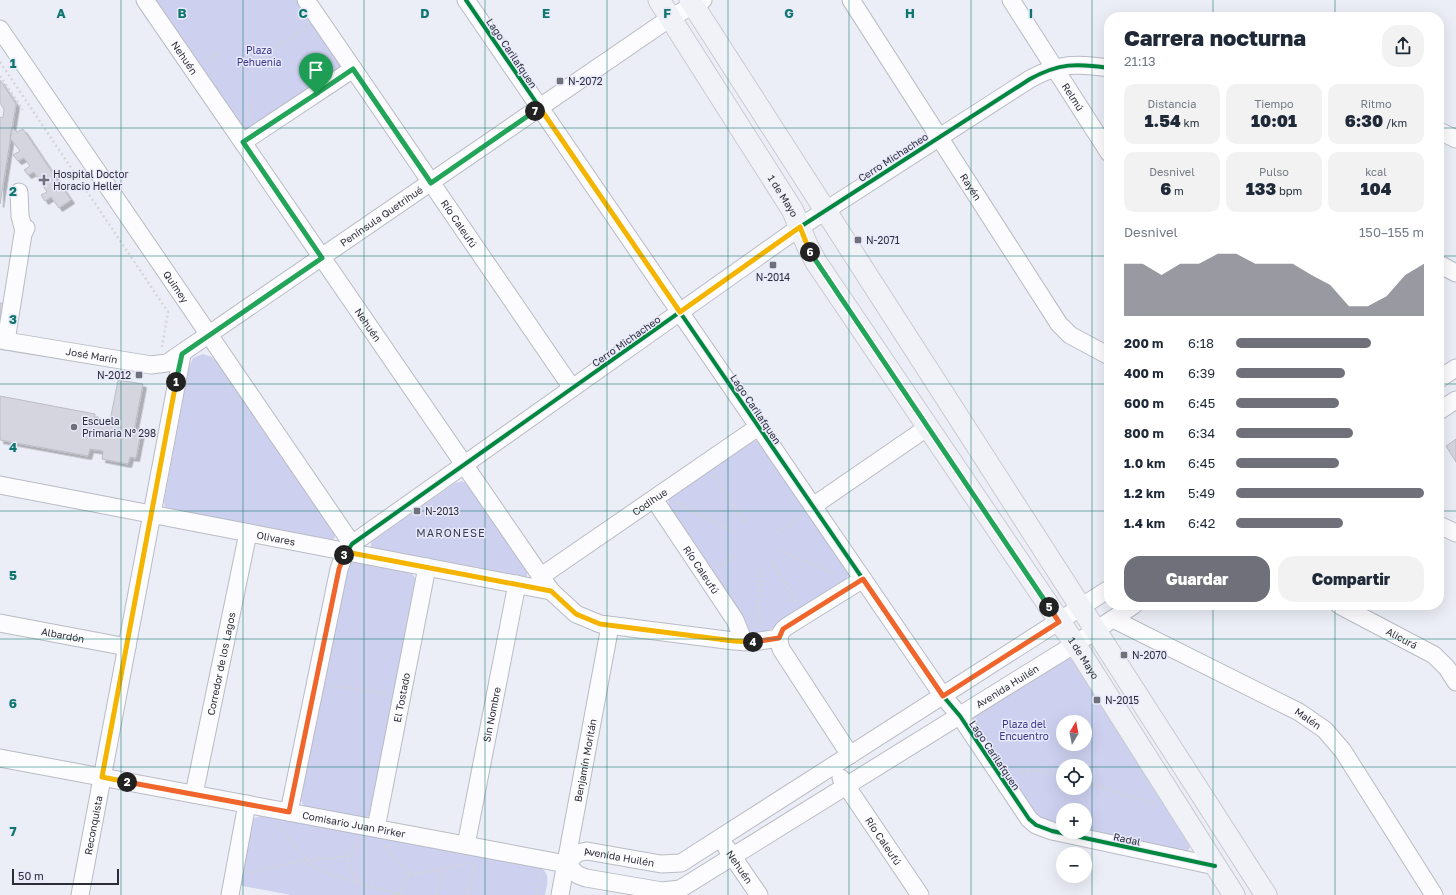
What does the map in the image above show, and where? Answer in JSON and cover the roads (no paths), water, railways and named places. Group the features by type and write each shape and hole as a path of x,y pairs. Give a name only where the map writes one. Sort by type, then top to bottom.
{"main road":[{"name":"1 de Mayo","path":"658,0 793,211 807,245 816,262 1074,644 1234,895"},
{"path":"696,2 826,211 1081,607 1104,625 1266,895"}],"street":[{"name":"Nehuén","path":"145,0 245,134 322,258 551,591 570,609 583,618 610,626"},
{"name":"Río Caleufú","path":"306,0 572,388"},
{"name":"Lago Carilafquen","path":"466,0 758,427 809,510 863,579 943,696 960,716 1024,813 1036,824"},
{"name":"Rayén","path":"851,0 1059,324 1074,338 1104,353"},
{"name":"Relmú","path":"1011,0 1104,145"},
{"name":"Península Quetrihué","path":"182,354 670,18 696,2"},
{"name":"Quimey","path":"0,29 209,336 349,548"},
{"name":"Cerro Michacheo","path":"349,548 800,227 1030,79 1055,68 1077,64 1104,67"},
{"path":"245,134 353,69"},
{"path":"1444,133 1456,139"},
{"path":"3,340 25,229 20,216 19,192"},
{"path":"1444,267 1456,273"},
{"name":"José Marín","path":"3,340 151,365 167,363 182,354"},
{"name":"Reconquista","path":"80,895 182,354"},
{"path":"1444,376 1456,368"},
{"path":"1444,407 1456,400"},
{"name":"Codihue","path":"540,576 758,427"},
{"path":"809,510 928,427"},
{"name":"Olivares","path":"0,485 248,533 349,548 427,567 551,591"},
{"name":"Río Caleufú","path":"654,499 735,620 744,642"},
{"path":"1444,527 1456,533"},
{"name":"Corredor de los Lagos","path":"194,794 248,533"},
{"path":"286,818 339,569 349,548"},
{"name":"El Tostado","path":"376,828 427,567"},
{"path":"850,755 781,648 779,638 783,629 863,579"},
{"name":"Sin Nombre","path":"472,855 517,584"},
{"name":"Avenida Huilén","path":"1104,592 687,859 674,864 661,864 587,851 577,853 566,864 578,875 586,878 668,891 686,887 1126,610"},
{"name":"Alicurá","path":"1348,610 1434,655 1447,668 1456,682"},
{"name":"Albardón","path":"0,623 127,647"},
{"name":"Malén","path":"1104,625 1299,712 1325,730 1343,751 1434,895"},
{"path":"610,626 744,642 779,638"},
{"name":"Benjamín Moritán","path":"560,895 610,626"},
{"name":"Comisario Juan Pirker","path":"0,758 247,804 286,818 376,828 472,855 566,864"},
{"name":"Río Caleufú","path":"833,766 920,895"},
{"path":"230,895 247,804"},
{"name":"Radal","path":"1036,824 1052,831 1215,866"},
{"name":"Nehuén","path":"720,838 759,895"}],"place":[{"name":"N-2072","path":"560,81"},
{"name":"Hospital Doctor Horacio Heller","path":"44,180"},
{"name":"N-2071","path":"858,240"},
{"name":"N-2014","path":"773,265"},
{"name":"N-2012","path":"139,375"},
{"name":"Escuela Primaria Nº 298","path":"74,427"},
{"name":"N-2013","path":"417,511"},
{"name":"N-2070","path":"1124,655"},
{"name":"N-2015","path":"1097,700"}],"district":[{"name":"MARONESE","path":"451,533"}],"park label":[{"name":"Plaza Pehuenia","path":"259,56"},
{"name":"Plaza del Encuentro","path":"1024,730"}]}
